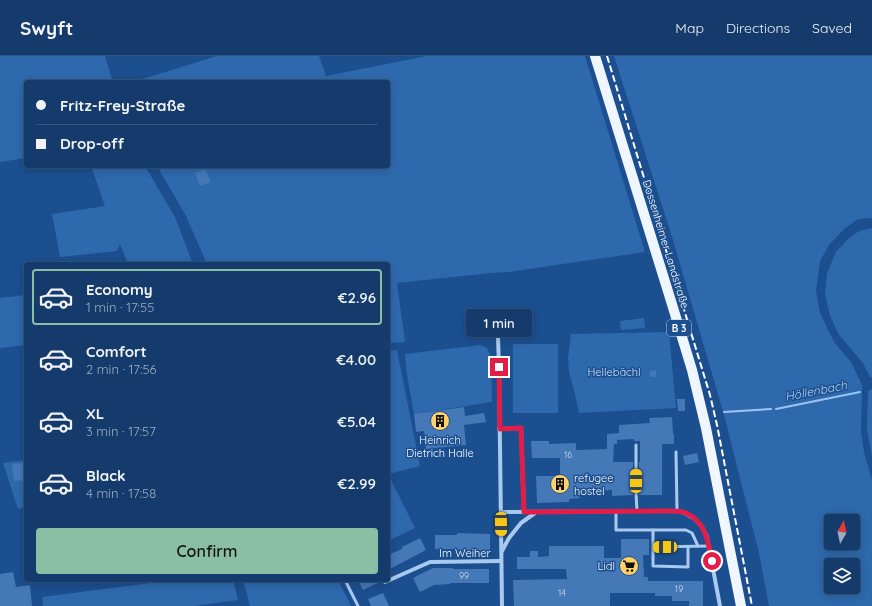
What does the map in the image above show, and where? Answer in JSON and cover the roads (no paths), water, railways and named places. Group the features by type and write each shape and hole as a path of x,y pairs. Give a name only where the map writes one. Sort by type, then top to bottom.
{"main road":[{"name":"Dossenheimer Landstraße","path":"595,56 692,370 706,428 741,606"}],"street":[{"path":"498,337 502,606"},
{"path":"500,429 521,428 524,512"},
{"path":"501,512 677,511 685,513 695,518 707,537 720,606"},
{"path":"501,553 509,538 521,523 536,512"},
{"name":"Im Weiher","path":"390,580 430,562 501,561"}],"lane":[{"path":"636,444 637,511"},
{"path":"676,452 677,511"},
{"path":"616,511 616,530 686,530 692,533 698,546"},
{"path":"653,530 653,566 688,567 688,546"},
{"path":"653,547 709,546"},
{"path":"347,582 358,606"}],"waterway":[{"name":"Höllenbach","path":"776,409 860,392"},
{"name":"Höllenbach","path":"724,412 771,409"}],"railway":[{"path":"607,56 710,395 752,606"}],"place":[{"name":"Heinrich Dietrich Halle","path":"440,421"},
{"name":"refugee hostel","path":"560,484"},
{"name":"Lidl","path":"629,566"}],"park label":[{"name":"Hellebächl","path":"614,372"}]}
